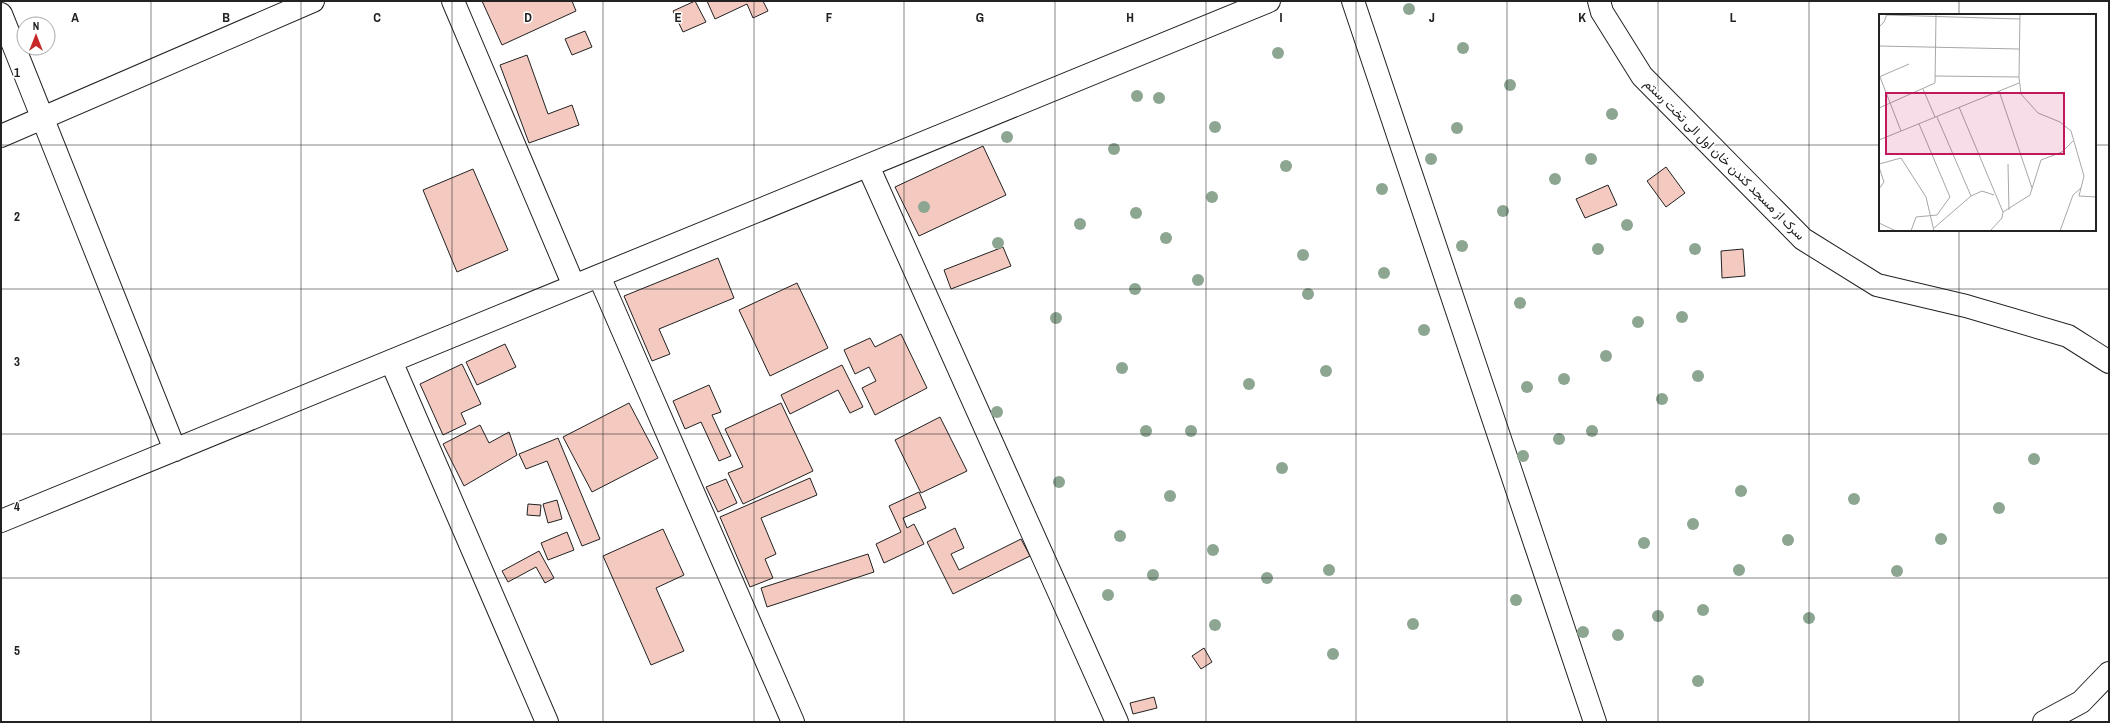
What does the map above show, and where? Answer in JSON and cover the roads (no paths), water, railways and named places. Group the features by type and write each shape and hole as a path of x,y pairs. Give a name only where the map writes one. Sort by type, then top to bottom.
{"street":[{"path":"1,136 313,1"},
{"path":"453,1 574,286"},
{"path":"1,521 1269,1"},
{"path":"1353,1 1595,722"},
{"name":"سرک از مسجد کندن خان اول الی تخت رستم","path":"1599,1 1602,12 1642,76 1803,239 1877,285 1966,306 2068,336 2109,362"},
{"path":"1,14 175,450"},
{"path":"868,166 1117,722"},
{"path":"599,276 793,722"},
{"path":"391,361 547,722"},
{"path":"2044,722 2082,702 2109,673"}]}
